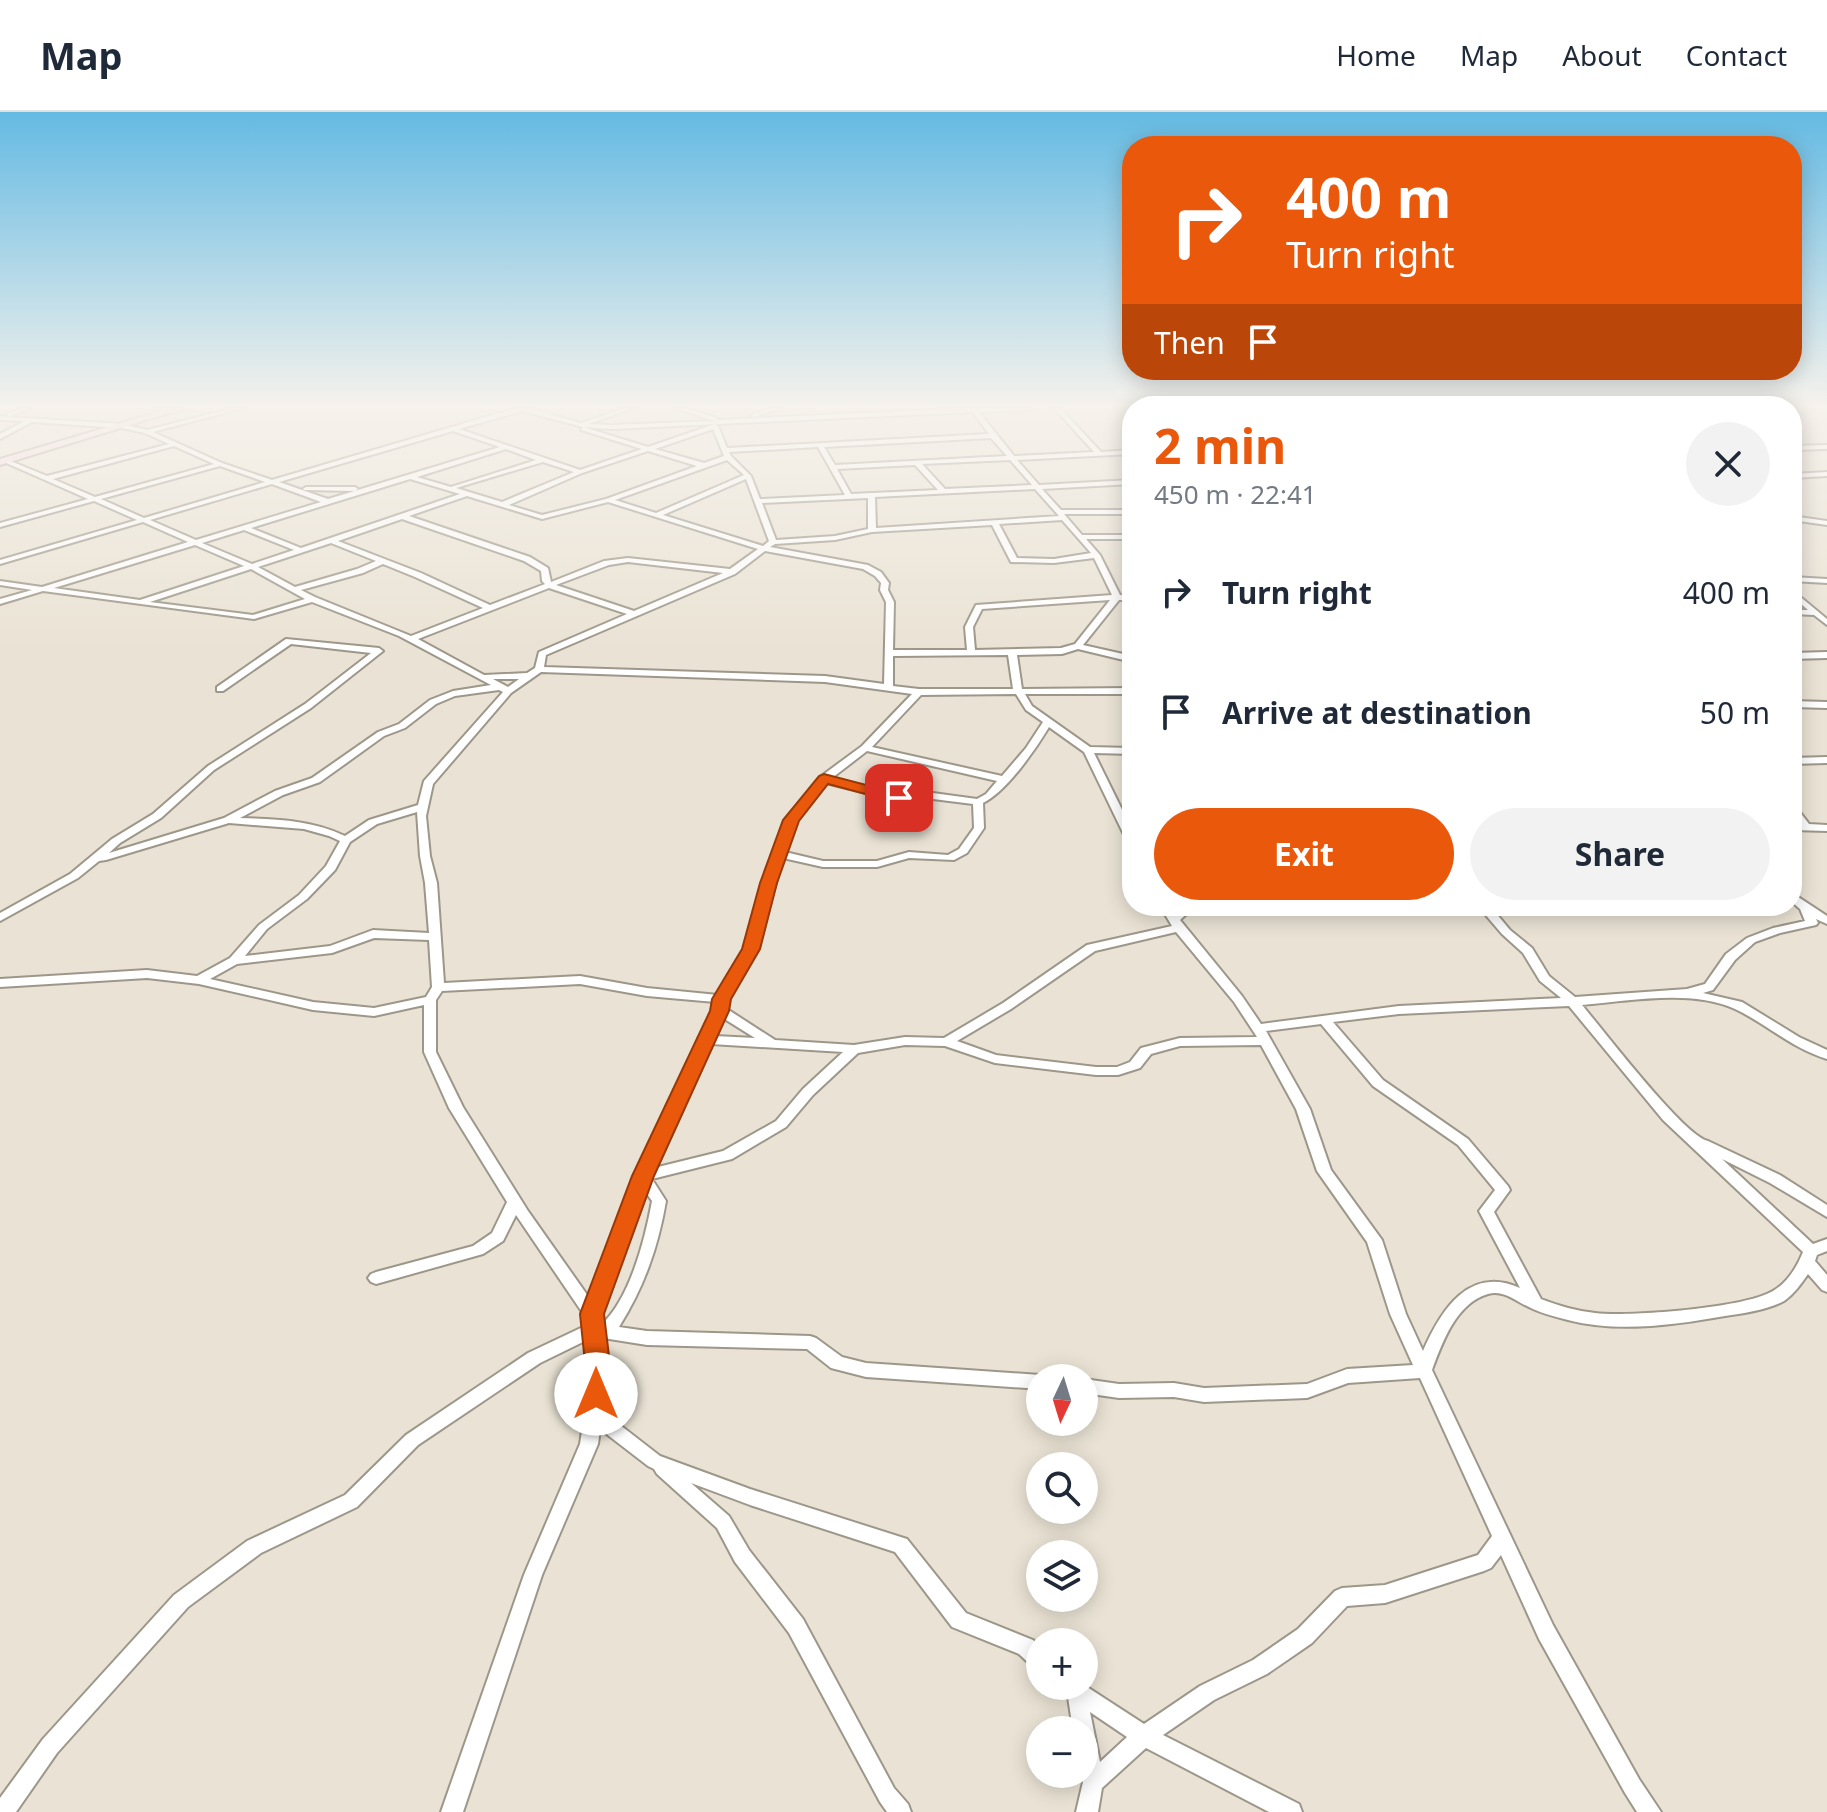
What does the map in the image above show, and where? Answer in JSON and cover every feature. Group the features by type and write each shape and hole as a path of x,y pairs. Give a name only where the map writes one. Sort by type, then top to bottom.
{"street":[{"path":"68,487 253,567 312,599 410,639 503,689"},
{"path":"0,525 135,487"},
{"path":"0,562 247,487"},
{"path":"291,487 329,502"},
{"path":"0,602 377,487"},
{"path":"455,487 542,517 608,500 642,487"},
{"path":"502,505 544,487"},
{"path":"655,516 722,487"},
{"path":"753,487 773,542"},
{"path":"844,487 849,496"},
{"path":"940,487 943,491"},
{"path":"760,501 1013,487"},
{"path":"1039,487 1096,555 1117,597"},
{"path":"296,489 371,489"},
{"path":"143,601 469,493"},
{"path":"871,495 872,530"},
{"path":"608,500 761,548 865,567 878,574 885,583 884,590 890,602 888,689"},
{"path":"539,669 542,654 732,572 773,542 835,538 872,530 1122,512"},
{"path":"402,516 527,559 545,570 550,586 631,613"},
{"path":"1802,519 1827,523"},
{"path":"994,522 1014,560 1054,561 1096,555"},
{"path":"246,528 299,550"},
{"path":"1082,537 1122,537"},
{"path":"331,541 491,609"},
{"path":"410,639 607,563 628,560 732,572"},
{"path":"295,589 360,571 383,561"},
{"path":"1802,580 1827,581"},
{"path":"0,583 48,587 254,617 312,599"},
{"path":"1078,646 1117,597"},
{"path":"971,653 969,627 979,607 1122,597"},
{"path":"1802,602 1827,623"},
{"path":"1802,612 1827,613"},
{"path":"0,918 74,876 116,841 157,816 178,794 211,768 308,706 379,651 289,641 262,656 220,689"},
{"path":"889,653 1012,653 1062,651 1078,646 1122,657"},
{"path":"1012,653 1018,691 1029,708 1088,750 1122,820"},
{"path":"1802,656 1827,655"},
{"path":"97,859 228,820 279,793 316,780 381,734 402,726 417,711 433,702 453,694 503,689 539,669 825,679 919,692 1122,691"},
{"path":"483,677 530,676"},
{"path":"503,689 428,783 421,807 438,987 430,1000 430,1052 456,1108 597,1326 647,1338 810,1343 837,1363 866,1370 1026,1381"},
{"path":"452,1812 533,1575 589,1444 599,1373 597,1326 643,1176 704,1039 751,949 778,853 791,820 824,779 865,748 919,692"},
{"path":"1802,704 1827,705"},
{"path":"824,779 899,798 933,796 978,802 990,796 1004,780 1030,750 1047,723"},
{"path":"865,748 1004,780"},
{"path":"1088,750 1122,751"},
{"path":"1802,761 1827,760"},
{"path":"778,853 823,864 877,864 909,855 950,858 963,851 979,828 978,802"},
{"path":"199,980 234,961 263,927 303,897 331,868 346,840 373,822 421,807"},
{"path":"228,820 313,827 330,831 346,840"},
{"path":"1802,822 1806,827"},
{"path":"1802,827 1827,828"},
{"path":"1802,904 1827,921"},
{"path":"704,1039 854,1049 905,1041 946,1042 995,1059 1118,1071 1135,1065 1146,1051 1180,1042 1261,1034 1324,1020 1399,1010 1688,993 1709,987 1728,956 1760,933 1812,923 1805,907"},
{"path":"1172,916 1238,999 1261,1034 1303,1109 1324,1171 1374,1240 1398,1314 1502,1538 1575,1687 1650,1812"},
{"path":"946,1042 1007,1006 1091,948 1177,924 1182,916"},
{"path":"1492,916 1528,951 1544,978 1572,1001 1668,1117 1815,1253 1827,1286"},
{"path":"234,961 332,949 373,934 435,937"},
{"path":"0,983 147,974 199,980 313,1006 374,1012 430,1000"},
{"path":"438,987 580,980 721,1005 776,1046"},
{"path":"1688,993 1738,1005 1794,1040 1827,1055"},
{"path":"1324,1020 1378,1083 1463,1142 1503,1190 1486,1211 1537,1305"},
{"path":"643,1176 727,1155 781,1124 808,1092 854,1049"},
{"path":"1689,1137 1775,1179 1827,1212"},
{"path":"3,1812 50,1746 181,1601 254,1547 351,1501 412,1440 534,1358 597,1326 635,1289 652,1246 659,1201 643,1176"},
{"path":"376,1278 478,1250 498,1237 515,1201"},
{"path":"1424,1371 1441,1325 1471,1296 1484,1288 1511,1288 1537,1305 1598,1320 1700,1314 1778,1298 1815,1253"},
{"path":"1098,1388 1119,1391 1174,1390 1204,1395 1307,1391 1347,1376 1424,1371"},
{"path":"593,1414 696,1495 723,1522 742,1556 796,1626 892,1806"},
{"path":"654,1461 750,1497 901,1545 959,1620 1026,1647"},
{"path":"1098,1777 1144,1736 1207,1693 1260,1667 1305,1636 1342,1597 1385,1594 1484,1562 1502,1538"},
{"path":"1088,1700 1144,1736 1291,1812"},
{"path":"1087,1812 1092,1788"}],"route":[{"path":"596,1394 599,1373 592,1314 643,1176 704,1039 720,1011 722,999 751,949 778,853 791,820 824,779 899,798"}]}
